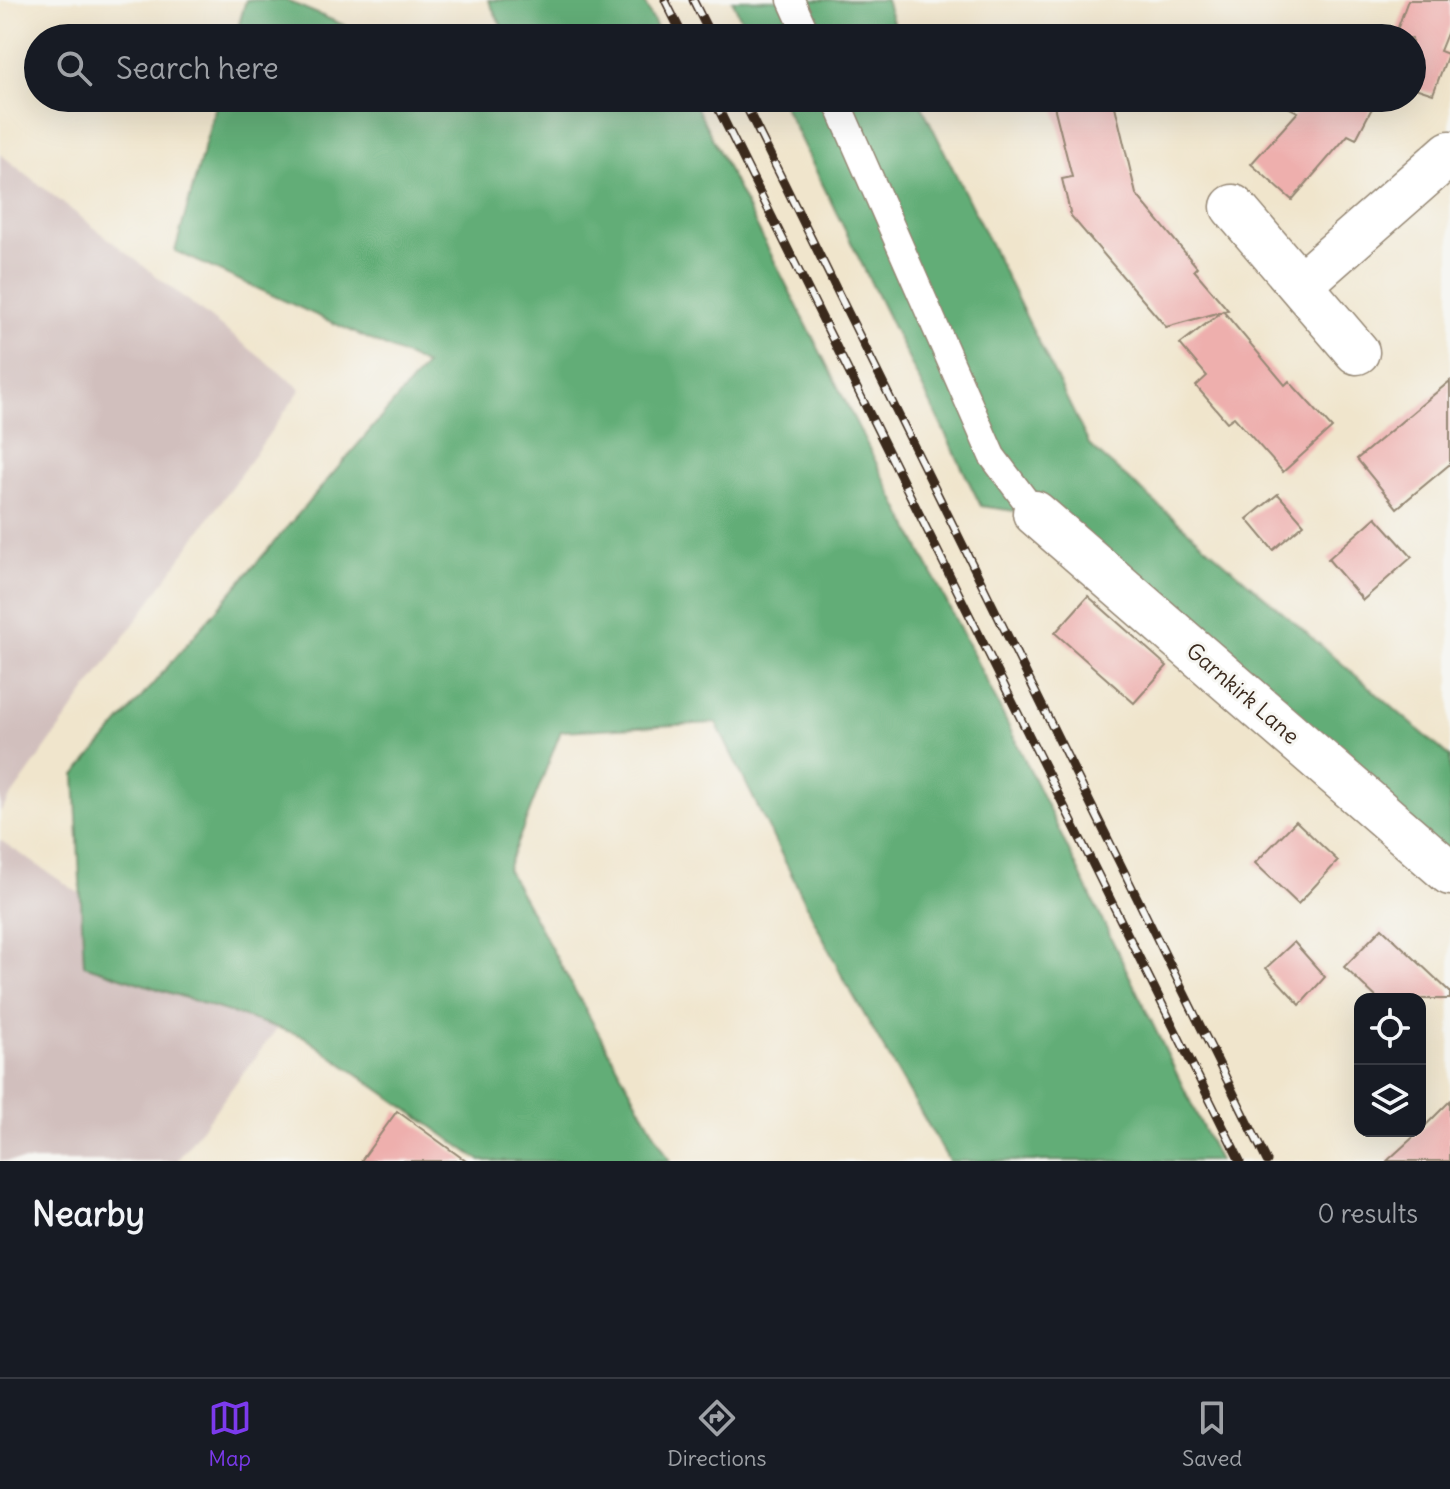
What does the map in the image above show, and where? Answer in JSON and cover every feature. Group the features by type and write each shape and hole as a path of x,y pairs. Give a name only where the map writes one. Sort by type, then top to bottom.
{"street":[{"path":"1301,284 1450,153"},
{"path":"1233,207 1357,352"},
{"name":"Garnkirk Lane","path":"1035,513 1450,873"}],"lane":[{"path":"791,0 802,24"},
{"path":"841,112 992,456 1035,513"}],"shaded area":[{"path":"0,154 301,389 0,812"},
{"path":"0,840 278,1027 177,1161 0,1161"}],"green space":[{"path":"246,0 285,0 341,24 239,24"},
{"path":"488,0 643,0 655,24 501,24"},
{"path":"732,0 886,0 894,24 743,24"},
{"path":"214,112 699,112 990,688 1219,1161 949,1161 842,976 716,723 561,731 507,869 670,1161 481,1161 303,1036 84,965 75,775 426,365 175,251"},
{"path":"787,112 925,112 1090,446 1450,757 1450,857 1028,513 981,506"}],"building":[{"path":"1408,0 1450,0 1450,26 1440,51 1448,54 1433,94 1426,92 1426,24 1399,24"},
{"path":"1056,112 1116,112 1136,194 1197,267 1194,270 1228,310 1166,327 1071,216 1062,179 1072,177"},
{"path":"1298,112 1370,112 1356,139 1348,135 1292,200 1251,164"},
{"path":"1223,311 1285,385 1289,381 1332,428 1283,472 1234,417 1227,422 1196,386 1207,376 1180,344"},
{"path":"1450,381 1450,464 1397,508 1357,459"},
{"path":"1278,494 1304,524 1273,550 1247,519"},
{"path":"1376,517 1412,557 1363,600 1328,559"},
{"path":"1088,596 1167,666 1134,703 1055,633"},
{"path":"1296,821 1338,861 1298,904 1255,863"},
{"path":"1382,928 1450,992 1450,999 1426,999 1426,993 1372,993 1344,967"},
{"path":"1294,942 1325,977 1300,1005 1266,968"},
{"path":"1450,1101 1450,1161 1387,1161 1413,1137 1426,1137 1426,1125"},
{"path":"397,1111 466,1161 361,1161"}],"railway":[{"path":"665,0 677,24"},
{"path":"693,0 705,24"},
{"path":"720,112 1240,1161"},
{"path":"749,112 1267,1161"}]}
